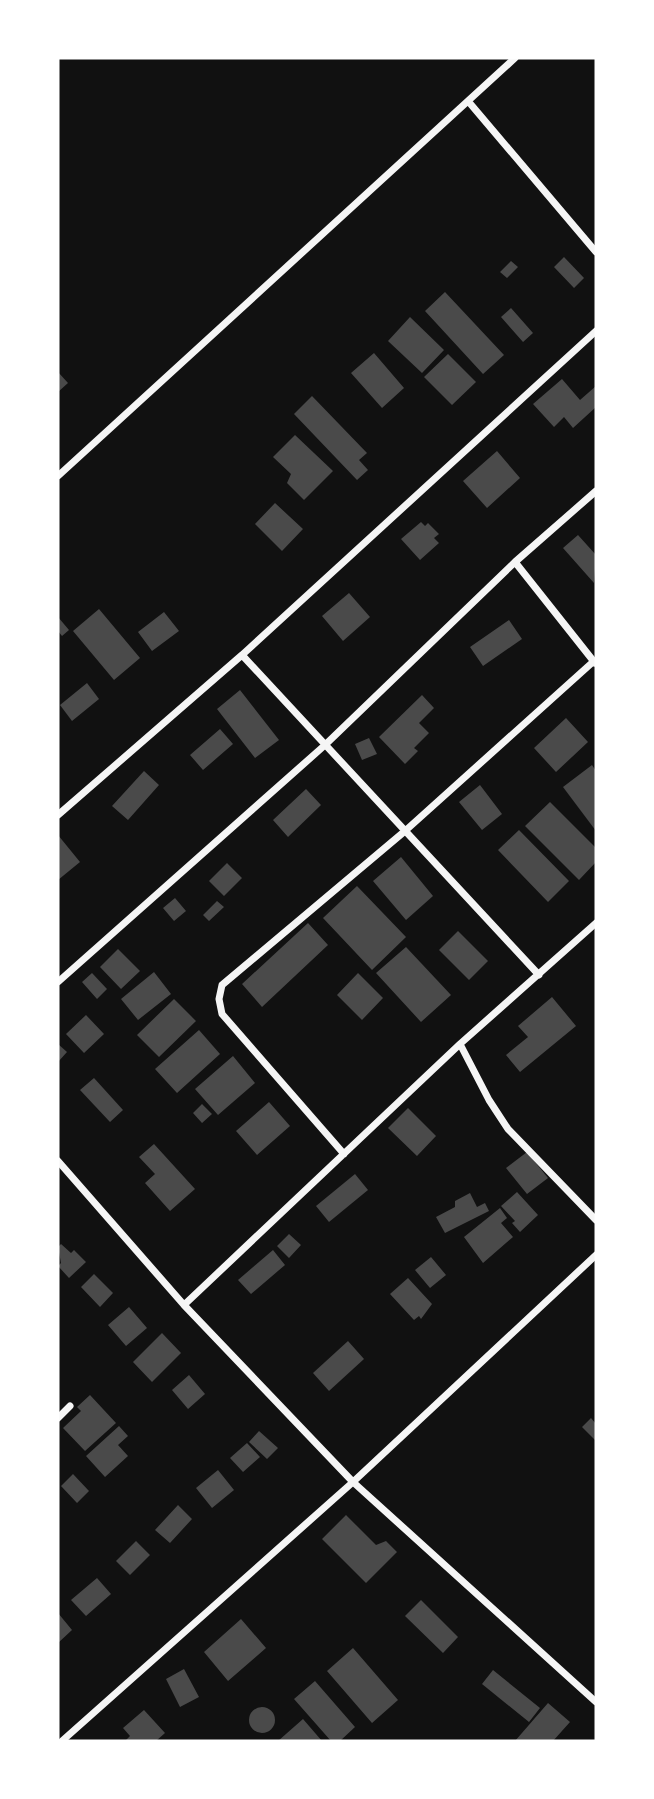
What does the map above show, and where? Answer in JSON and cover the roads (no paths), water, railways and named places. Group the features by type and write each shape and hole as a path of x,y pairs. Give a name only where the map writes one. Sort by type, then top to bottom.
{"street":[{"path":"58,476 515,58"},
{"path":"468,101 596,252"},
{"path":"58,815 242,655 596,331"},
{"path":"58,982 325,746 515,562 596,491"},
{"path":"344,1154 222,1014 219,999 222,985 405,831 595,663 515,562"},
{"path":"242,655 540,975"},
{"path":"184,1305 460,1044 596,923"},
{"path":"460,1044 489,1100 508,1129 596,1220"},
{"path":"58,1161 184,1305 353,1482 596,1702"},
{"path":"62,1741 353,1482 596,1255"},
{"path":"58,1418 70,1406"}]}
